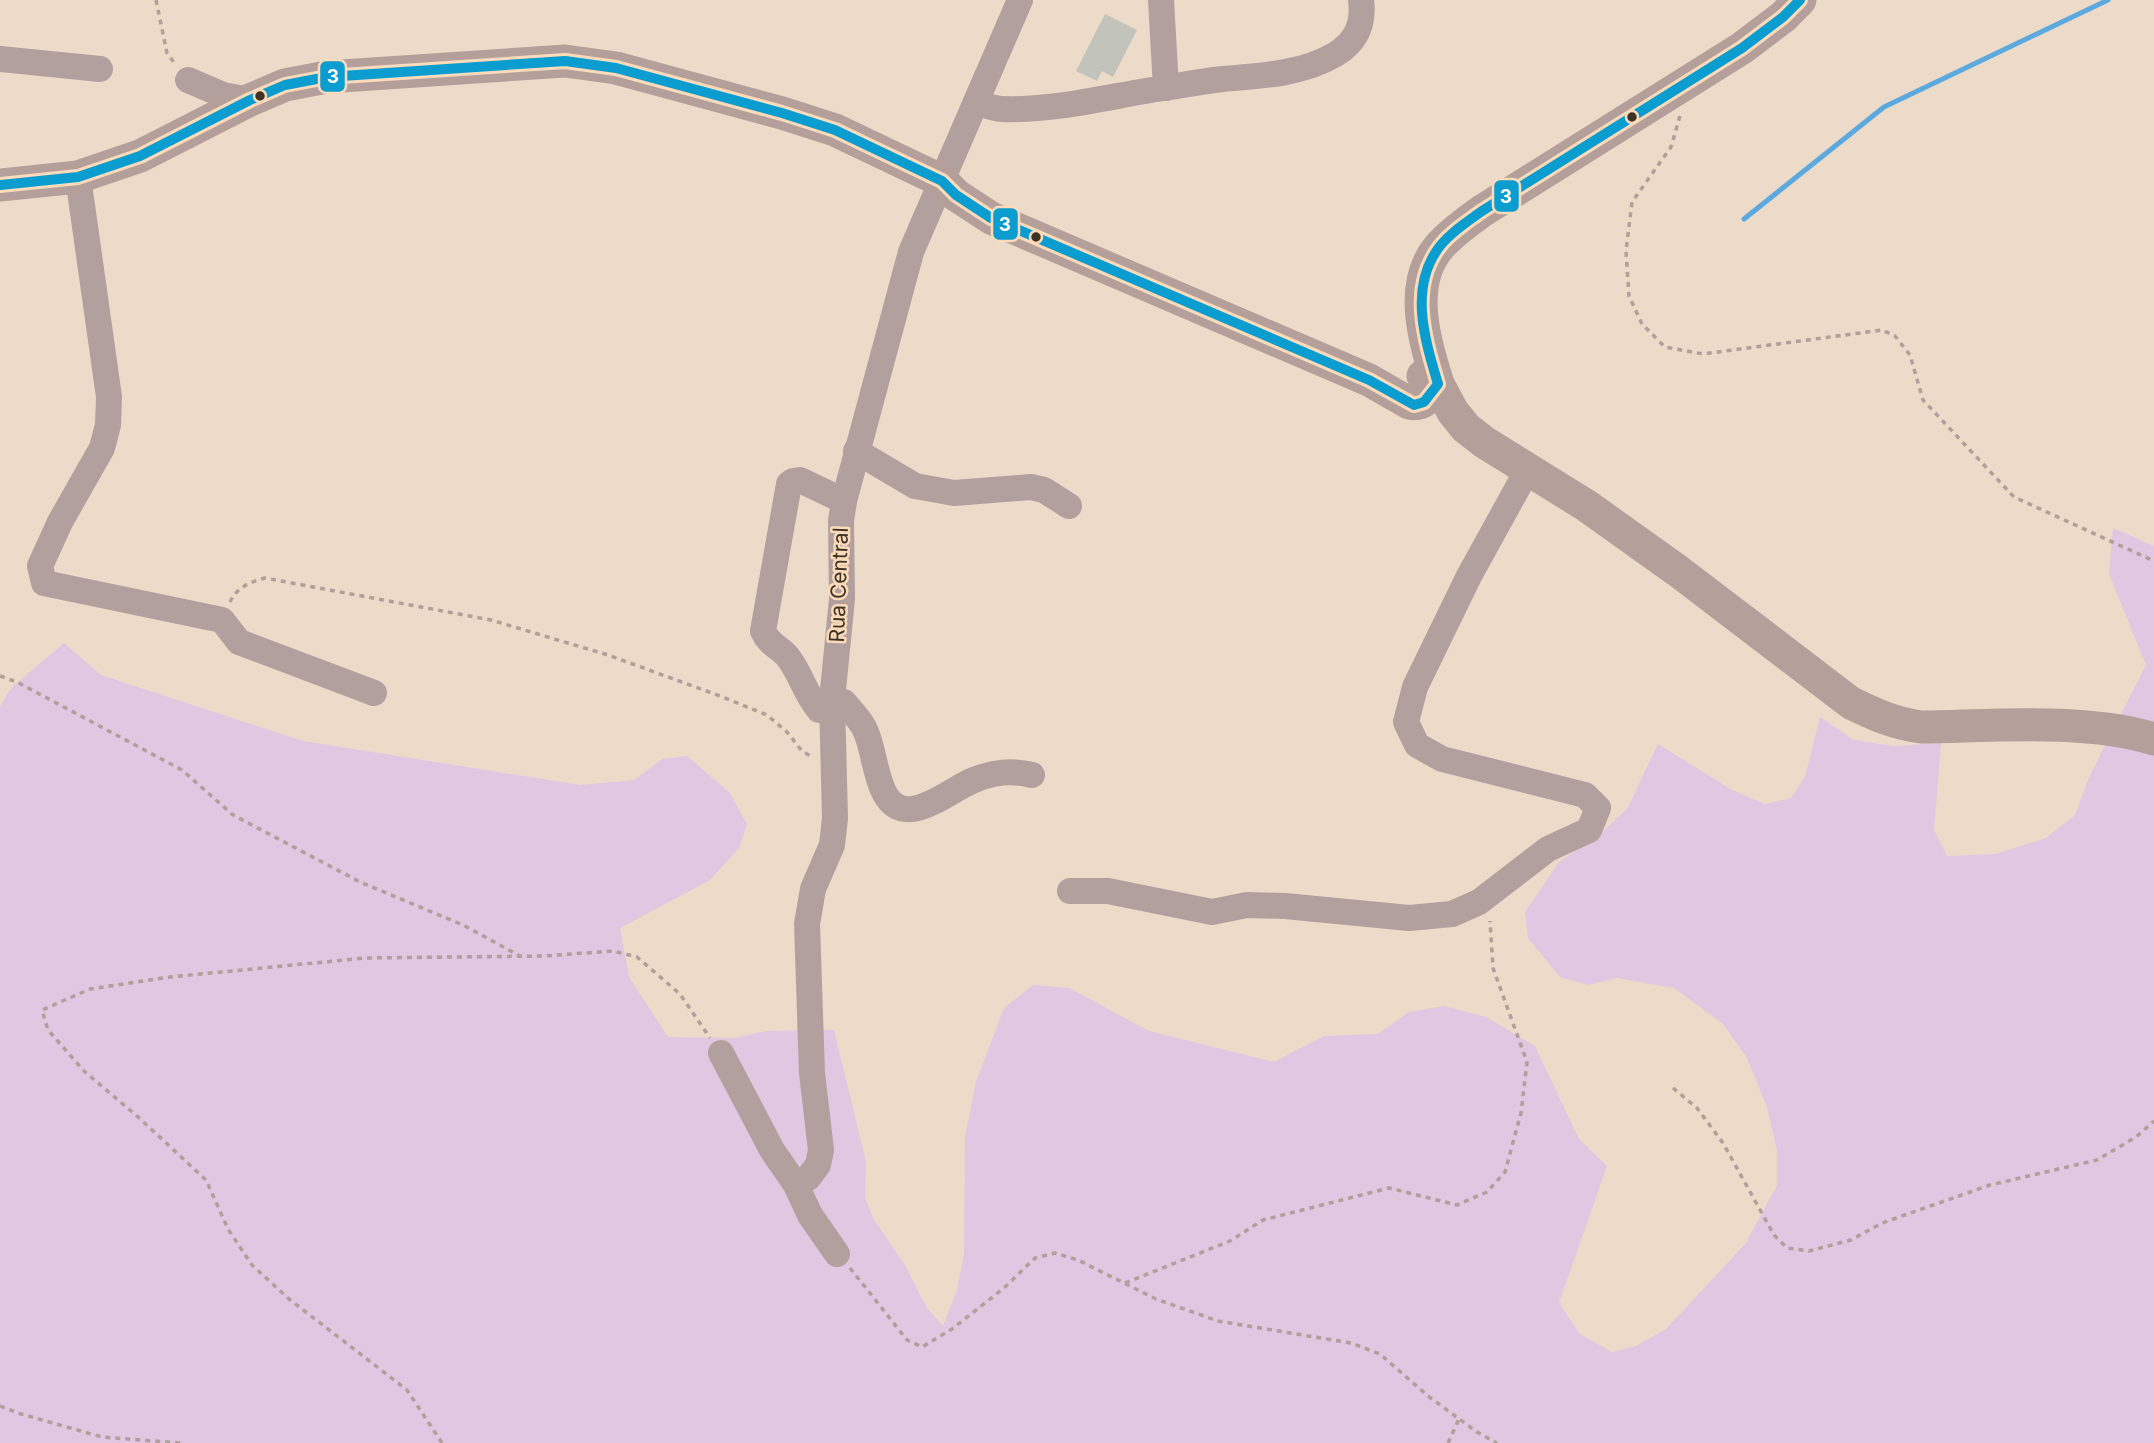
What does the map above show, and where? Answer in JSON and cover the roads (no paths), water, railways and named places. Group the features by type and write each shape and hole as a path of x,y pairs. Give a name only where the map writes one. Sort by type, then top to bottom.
{"main road":[{"path":"1420,383 1421,295 1426,270 1438,249 1454,232 1482,211 1742,48 1783,18 1800,0"},
{"path":"0,185 78,177 140,156 285,85 327,77 565,61 615,68 835,130 942,181 956,195 991,218 1369,380 1420,383 1484,442 1587,506 1678,571 1851,703 1877,715 1898,724 1921,727 2076,726 2129,732 2153,739"}],"street":[{"name":"Rua Central","path":"796,1185 808,1178 818,1165 821,1150 812,1073 807,924 813,888 832,845 835,818 832,706 842,599 841,521 844,501 911,252 1020,0"},
{"path":"1161,0 1166,88"},
{"path":"976,102 998,110 1050,108 1220,79 1263,77 1307,66 1336,54 1349,44 1357,34 1363,15 1361,0"},
{"path":"0,58 100,69"},
{"path":"195,128 202,104 188,80 223,95 250,100"},
{"path":"78,177 109,397 108,425 102,448 40,566 44,583 222,620 239,642 374,692"},
{"path":"856,451 915,486 954,493 1031,487 1044,489 1069,506"},
{"path":"1070,891 1108,891 1212,912 1247,905 1285,905 1409,918 1452,914 1479,902 1548,849 1589,830 1598,808 1585,795 1442,759 1416,745 1406,722 1415,687 1469,576 1528,469"},
{"path":"844,501 800,480 789,484 763,631 767,640 791,661 808,696 820,710 844,702 866,730 884,793 894,805 905,810 921,809 955,788 998,772 1016,771 1032,775"},
{"path":"721,1053 772,1150 836,1254"}],"waterway":[{"path":"1744,219 1884,107 2108,0"}]}
